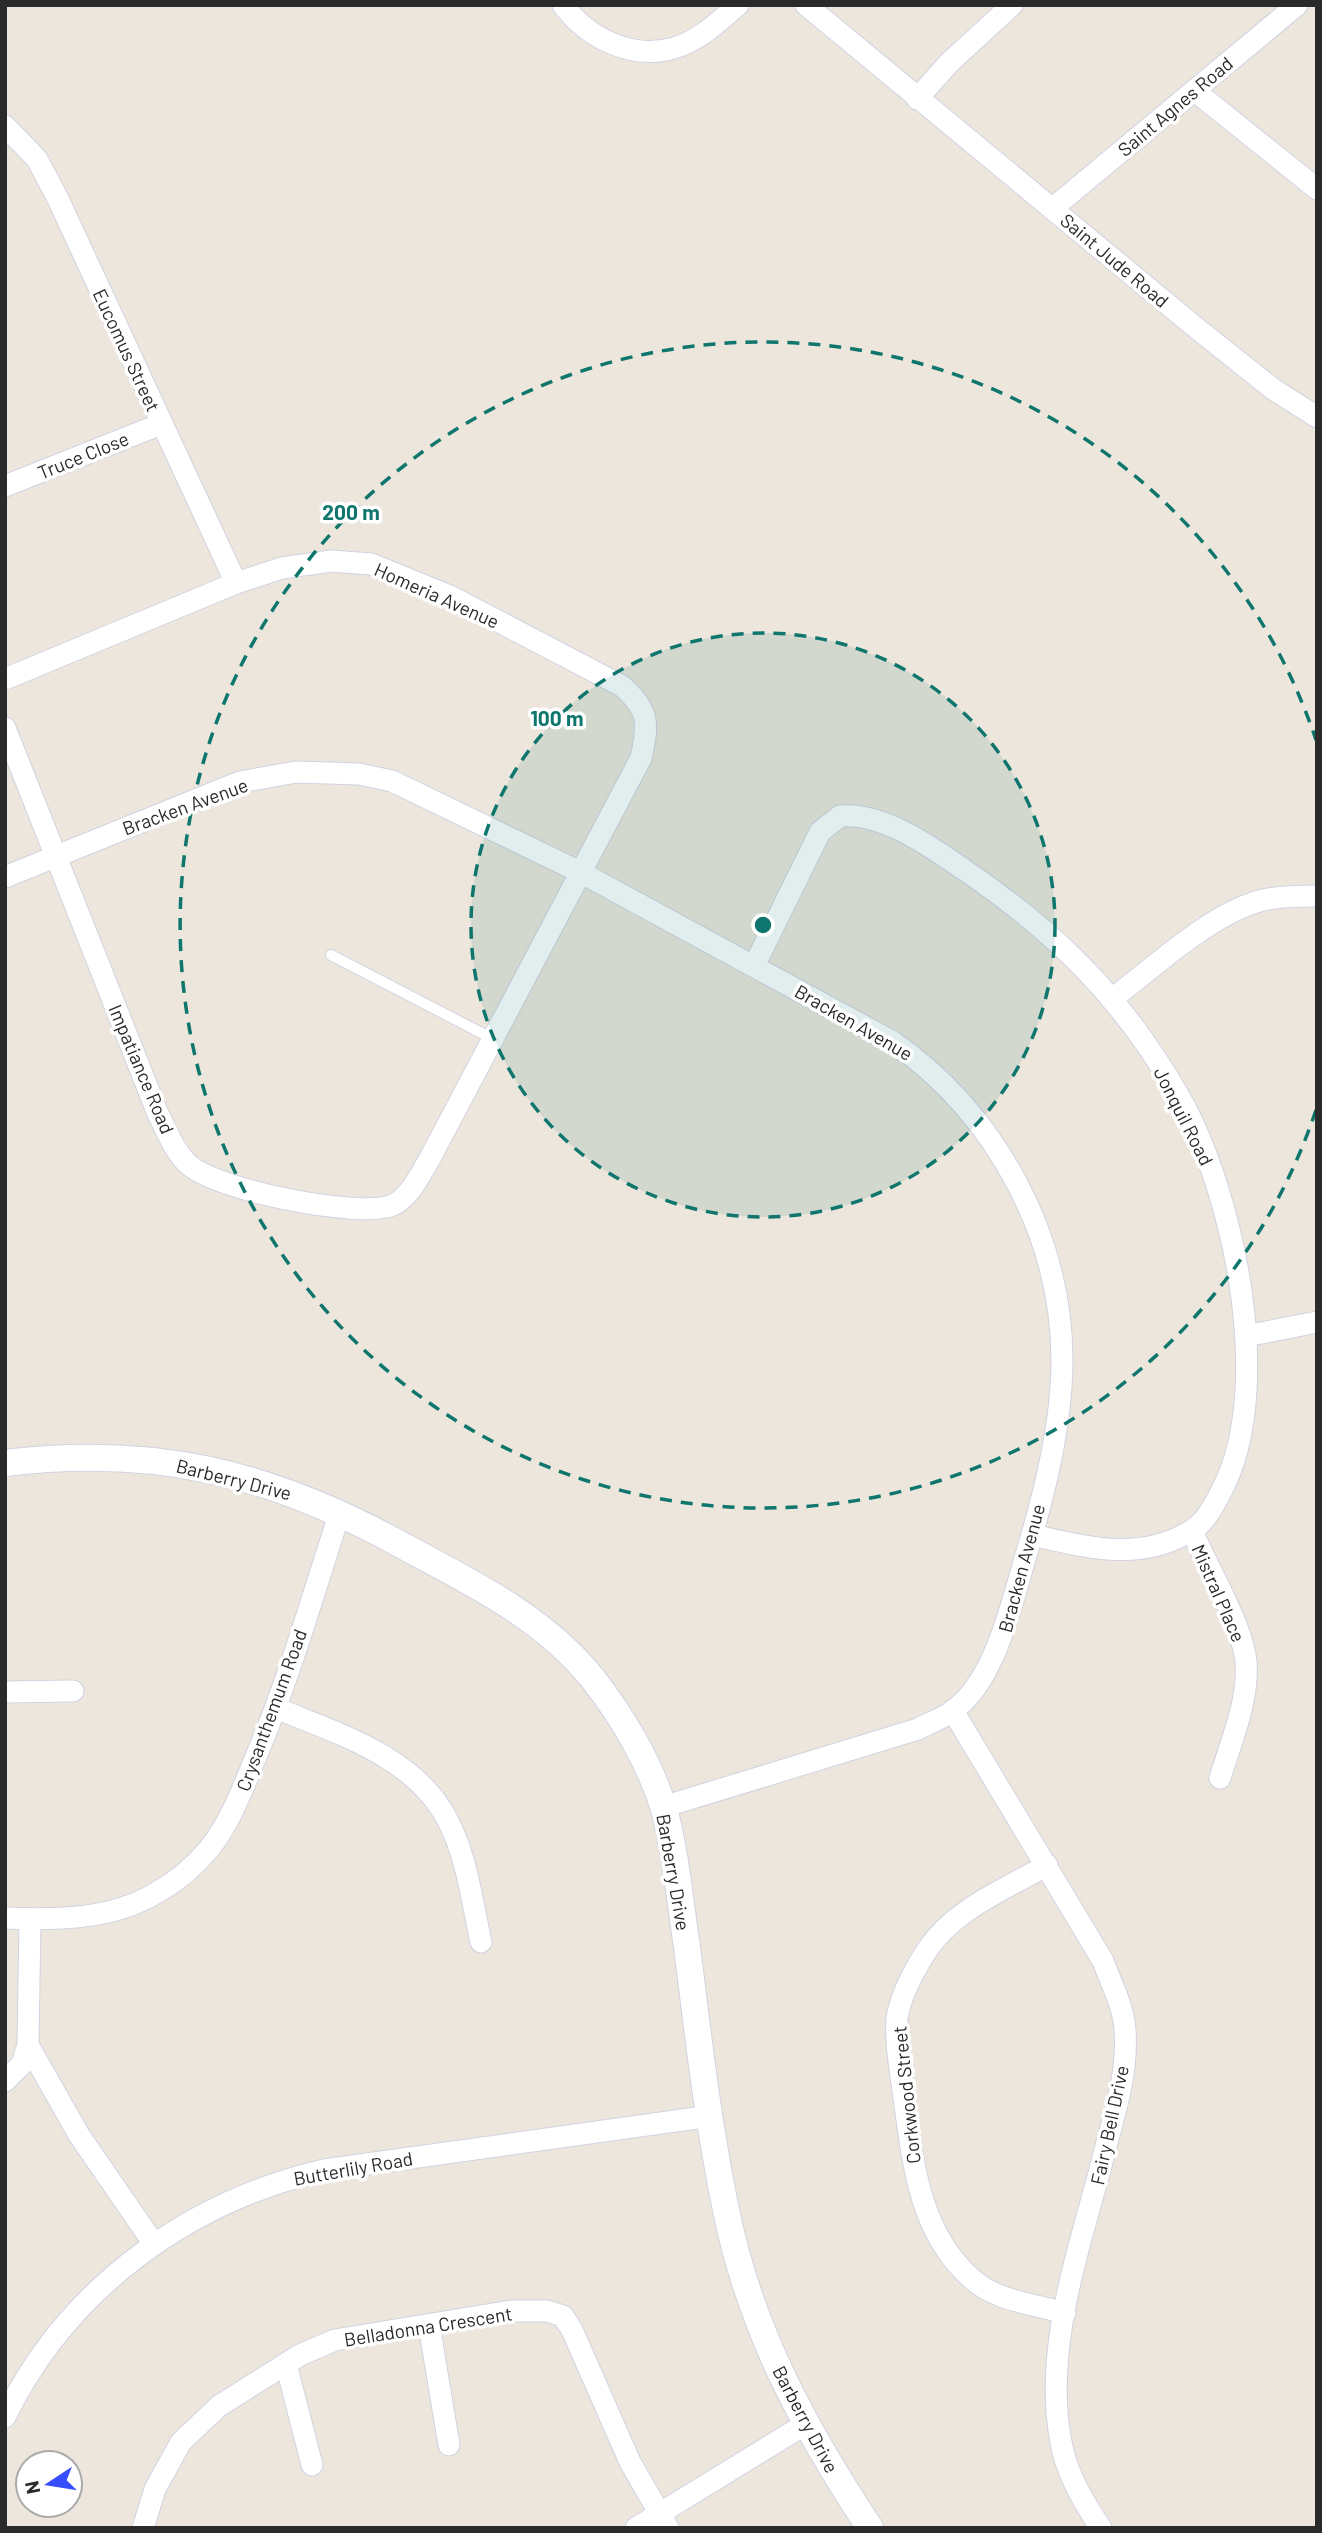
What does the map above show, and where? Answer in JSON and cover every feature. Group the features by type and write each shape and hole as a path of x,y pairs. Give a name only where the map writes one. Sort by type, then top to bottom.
{"street":[{"path":"563,5 575,20 601,40 620,47 652,52 676,48 705,33 738,5"},
{"name":"Saint Jude Road","path":"806,5 1200,331 1273,389 1317,417"},
{"path":"917,99 949,63 1012,5"},
{"name":"Saint Agnes Road","path":"1053,208 1297,5"},
{"path":"1195,91 1317,189"},
{"name":"Eucomus Street","path":"5,126 37,159 58,199 236,583"},
{"name":"Truce Close","path":"5,486 161,424"},
{"name":"Homeria Avenue","path":"5,680 236,583 282,568 331,561 371,564 452,597 622,686 639,701 648,730 641,758 580,872"},
{"name":"Impatiance Road","path":"5,728 158,1114 184,1160 215,1181 349,1209 377,1210 395,1204 408,1193 429,1160 580,872"},
{"name":"Bracken Avenue","path":"5,877 240,782 296,772 334,771 391,781 580,872 893,1042 920,1061 952,1091 981,1126 1016,1180 1038,1229 1052,1277 1060,1326 1062,1366 1056,1428 1032,1535 1000,1645 972,1689 953,1711 918,1729 663,1807"},
{"name":"Jonquil Road","path":"754,965 820,832 841,816 852,815 867,818 895,830 945,857 1018,906 1093,975 1113,998 1181,1100 1215,1178 1238,1276 1245,1336 1244,1417 1231,1471 1210,1511 1192,1531"},
{"path":"1113,998 1217,920 1261,901 1317,896"},
{"path":"1245,1336 1317,1322"},
{"name":"Barberry Drive","path":"5,1463 82,1456 156,1460 265,1483 340,1512 496,1595 559,1643 591,1677 619,1716 663,1807 678,1884 726,2212 751,2304 804,2425 870,2528"},
{"name":"Crysanthemum Road","path":"5,1918 67,1918 109,1912 156,1894 191,1869 210,1847 234,1808 276,1707 340,1512"},
{"path":"1032,1535 1107,1551 1136,1551 1192,1531"},
{"name":"Mistral Place","path":"1192,1531 1242,1641 1246,1661 1240,1712 1220,1778"},
{"path":"5,1692 73,1691"},
{"path":"276,1707 376,1751 404,1770 432,1796 447,1819 460,1851 481,1942"},
{"name":"Fairy Bell Drive","path":"953,1711 1102,1961 1119,2003 1125,2031 1121,2087 1065,2313 1057,2370 1061,2444 1085,2505 1101,2528"},
{"name":"Corkwood Street","path":"1047,1865 953,1919 927,1950 906,1992 897,2021 915,2173 929,2219 949,2255 972,2280 997,2295 1065,2313"},
{"path":"5,2081 22,2064 28,2045 30,1919"},
{"path":"28,2045 79,2135 154,2244"},
{"name":"Butterlily Road","path":"5,2417 46,2350 102,2286 177,2226 264,2186 324,2170 711,2116"},
{"name":"Belladonna Crescent","path":"144,2528 155,2489 181,2442 219,2406 286,2364 335,2340 511,2311 547,2311 563,2316 572,2330 630,2462 663,2521"},
{"path":"429,2325 449,2445"},
{"path":"286,2364 312,2465"},
{"path":"636,2528 663,2521 804,2425"}],"lane":[{"path":"331,955 493,1039"}]}
